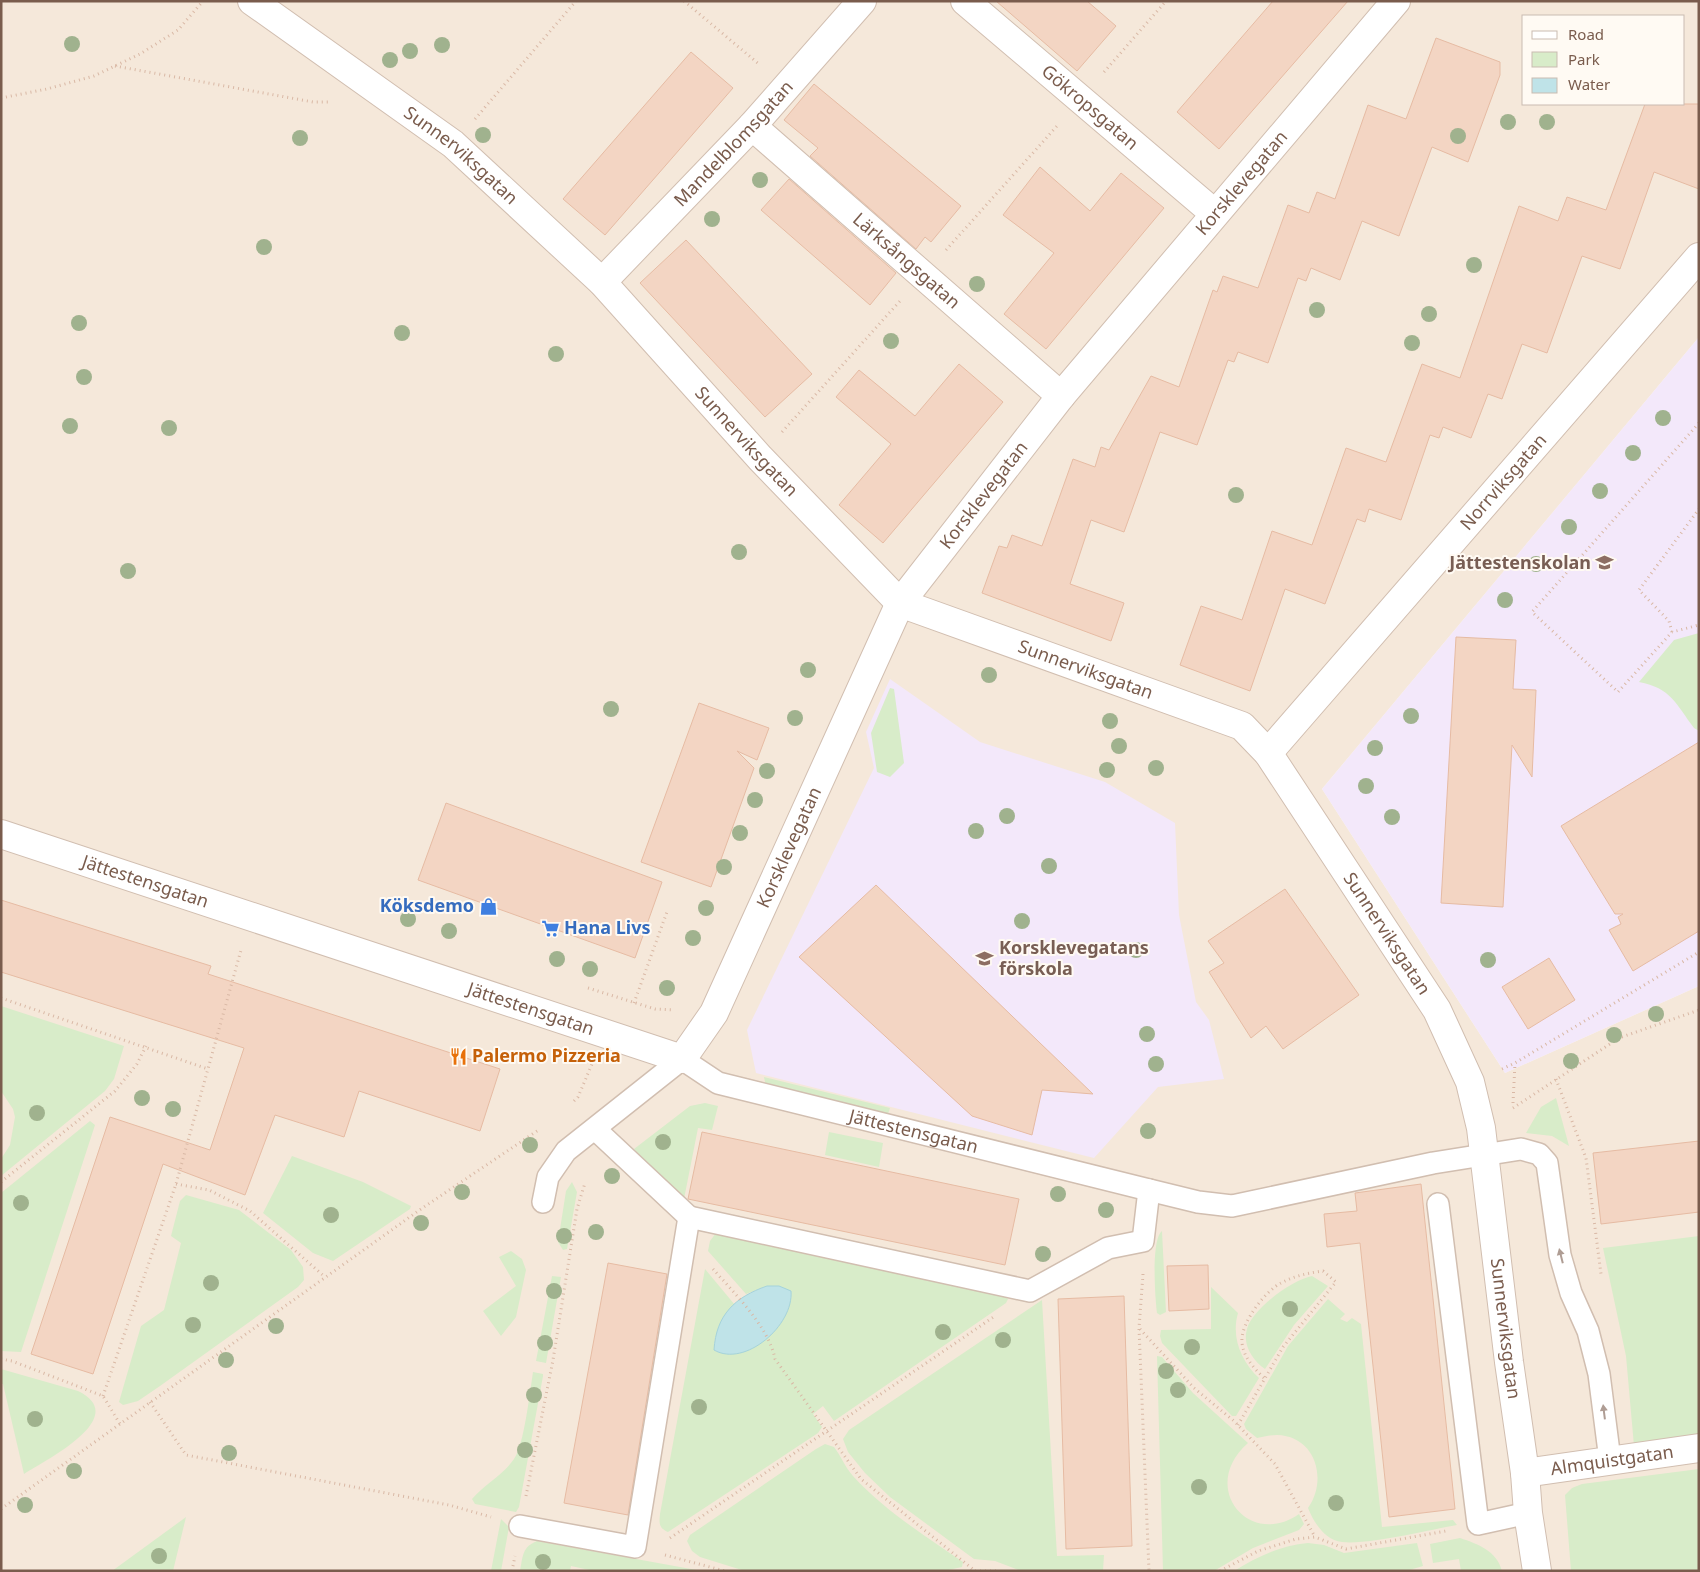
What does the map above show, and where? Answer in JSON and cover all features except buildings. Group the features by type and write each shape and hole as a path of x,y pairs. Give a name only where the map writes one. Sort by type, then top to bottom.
{"street":[{"name":"Sunnerviksgatan","path":"252,1 453,144 602,282 760,458 900,602 1242,726 1268,754 1437,1010 1470,1082 1481,1128 1509,1362 1525,1473 1528,1513 1537,1571"},
{"name":"Mandelblomsgatan","path":"602,282 752,126 862,1"},
{"name":"Gökropsgatan","path":"965,1 1214,214"},
{"name":"Korsklevegatan","path":"682,1059 714,1013 900,602 1061,396 1396,1"},
{"name":"Lärksångsgatan","path":"752,126 1061,396"},
{"name":"Norrviksgatan","path":"1268,754 1699,257"},
{"name":"Jättestensgatan","path":"1,834 682,1059"},
{"name":"Almquistgatan","path":"1525,1473 1699,1448"}],"lane":[{"path":"543,1202 548,1177 566,1151 682,1059"},
{"name":"Jättestensgatan","path":"682,1059 718,1083 1198,1202 1232,1206 1433,1163 1521,1149 1539,1154 1547,1163 1560,1255 1571,1293 1588,1331 1599,1374 1610,1460"},
{"path":"595,1129 689,1217 1030,1291 1108,1248 1144,1241 1149,1190"},
{"path":"1438,1204 1478,1524 1528,1513"},
{"path":"520,1526 643,1549 689,1217"}],"path":[{"path":"1,98 47,90 94,76 140,54 178,30 203,1"},
{"path":"453,144 576,1"},
{"path":"684,1 786,87"},
{"path":"760,458 1166,1"},
{"path":"115,66 313,102 338,102"},
{"path":"1699,423 1532,612 1618,692 1672,632 1699,625"},
{"path":"1672,632 1669,621 1639,590 1699,509"},
{"path":"634,1003 668,909"},
{"path":"103,1396 176,1184 250,916"},
{"path":"1470,1082 1515,1063 1699,952"},
{"path":"579,986 655,1009 676,1010"},
{"path":"571,1104 578,1097 605,1032 617,997"},
{"path":"1,998 146,1046 208,1069"},
{"path":"1,1182 115,1091 137,1064 146,1046"},
{"path":"1512,1108 1515,1063"},
{"path":"1556,1079 1586,1158 1602,1280"},
{"path":"1,1509 421,1209 541,1128"},
{"path":"150,1402 186,1456 449,1505 520,1526 552,1360 577,1209 592,1159 595,1129"},
{"path":"176,1184 209,1190 250,1211 325,1277"},
{"path":"1144,1241 1139,1328 1149,1571"},
{"path":"1238,1425 1283,1347 1336,1282 1323,1271 1304,1274 1279,1283 1243,1325 1242,1343 1248,1361 1264,1378"},
{"path":"643,1549 829,1431 1030,1291"},
{"path":"738,1298 772,1344 775,1359 829,1431 845,1458 861,1479 972,1570 997,1571"},
{"path":"1139,1328 1194,1388 1238,1425 1275,1464 1315,1537"},
{"path":"1,1359 12,1361 103,1396 120,1424"},
{"path":"1220,1571 1258,1551 1296,1539 1315,1537 1346,1549 1392,1542 1478,1524"},
{"path":"643,1549 725,1571"}],"shaded area":[{"path":"1,1 1699,1 1699,337 1322,789 1505,1073 1699,986 1699,1571 1,1571"},
{"name":"Jättestenskolan","path":"1699,337 1699,986 1505,1073 1322,789"},
{"name":"Korsklevegatans förskola","path":"890,679 980,742 1105,782 1175,823 1179,915 1196,1002 1209,1020 1224,1079 1158,1087 1094,1158 756,1073 747,1030 874,768 866,732"}],"green space":[{"path":"1699,633 1699,731 1694,728 1677,704 1666,693 1659,688 1639,682 1674,640"},
{"path":"890,688 894,689 904,763 890,777 877,772 871,733"},
{"path":"1,1006 124,1046 114,1079 105,1091 1,1176 1,1159 10,1145 15,1117 13,1109 1,1091"},
{"path":"764,1077 890,1108 888,1114 766,1087"},
{"path":"1556,1098 1569,1146 1552,1136 1526,1133 1541,1107"},
{"path":"705,1103 718,1106 712,1130 698,1128 684,1199 681,1199 634,1149 690,1106"},
{"path":"90,1121 95,1125 21,1352 1,1351 1,1193"},
{"path":"829,1132 883,1143 879,1167 825,1155"},
{"path":"292,1156 363,1182 411,1206 410,1209 333,1261 313,1253 263,1213"},
{"path":"572,1182 577,1192 567,1249 563,1250 558,1242 566,1191"},
{"path":"186,1195 239,1210 291,1250 303,1267 304,1280 298,1287 160,1386 138,1401 123,1405 119,1402 141,1326 164,1310 181,1243 171,1236 180,1201"},
{"path":"1162,1231 1166,1312 1160,1315 1157,1313 1155,1295 1155,1257 1156,1245"},
{"path":"716,1233 1004,1295 1008,1299 1006,1303 834,1421 823,1406 813,1414 822,1427 818,1433 668,1532 660,1525 660,1514 705,1269 735,1305 715,1338 714,1349 717,1352 767,1286 746,1294 708,1251 710,1241"},
{"path":"1699,1236 1699,1436 1634,1446 1626,1356 1603,1248"},
{"path":"511,1251 522,1259 526,1270 516,1317 501,1336 483,1311 516,1286 499,1257"},
{"path":"552,1276 561,1277 546,1363 536,1361"},
{"path":"1312,1276 1328,1286 1294,1325 1265,1369 1256,1362 1247,1347 1246,1335 1250,1321 1264,1304 1274,1296 1294,1283"},
{"path":"1211,1287 1238,1313 1236,1331 1239,1348 1247,1364 1259,1378 1236,1416 1232,1416 1162,1343 1160,1336 1161,1330 1211,1329"},
{"path":"1328,1299 1345,1314 1340,1319 1347,1322 1352,1318 1361,1324 1382,1527 1453,1520 1457,1525 1367,1541 1336,1541 1321,1530 1308,1508 1314,1497 1317,1485 1315,1461 1309,1451 1301,1443 1290,1437 1277,1435 1257,1438 1246,1429 1244,1424 1288,1346"},
{"path":"1042,1300 1057,1556 1104,1555 1103,1571 1021,1571 995,1561 974,1559 890,1497 865,1473 848,1452 843,1439 849,1430"},
{"path":"1157,1356 1162,1357 1193,1393 1248,1443 1234,1460 1228,1478 1229,1494 1236,1508 1248,1519 1263,1524 1280,1523 1299,1514 1304,1524 1299,1530 1253,1548 1214,1571 1163,1571"},
{"path":"1,1369 78,1391 92,1401 95,1413 90,1425 79,1437 49,1459 24,1474 3,1384 1,1384"},
{"path":"533,1372 543,1374 543,1376 519,1507 516,1512 475,1504 472,1499 505,1470 518,1452 526,1418"},
{"path":"825,1444 834,1447 853,1476 878,1500 905,1522 963,1562 962,1567 944,1571 745,1571 700,1557 692,1551 687,1541 690,1535"},
{"path":"1699,1469 1699,1571 1571,1571 1565,1495 1572,1488 1582,1484"},
{"path":"186,1517 173,1571 112,1571 182,1520"},
{"path":"501,1519 509,1527 501,1571 491,1571"},
{"path":"1460,1538 1486,1549 1496,1558 1502,1571 1461,1571 1459,1559 1433,1563 1430,1544"},
{"path":"537,1541 702,1571 594,1571 571,1566 570,1571 520,1571 526,1549"},
{"path":"1308,1543 1324,1545 1344,1553 1417,1543 1423,1566 1406,1571 1234,1571 1270,1552 1288,1546"}],"water":[{"path":"767,1286 779,1286 791,1291 790,1304 785,1317 776,1329 753,1348 740,1353 726,1354 714,1350 719,1327 729,1309 746,1296"}],"place":[{"name":"Jättestenskolan","path":"1605,563"},
{"name":"Köksdemo","path":"488,906"},
{"name":"Hana Livs","path":"550,928"},
{"name":"Korsklevegatans förskola","path":"985,958"},
{"name":"Palermo Pizzeria","path":"458,1056"}]}
